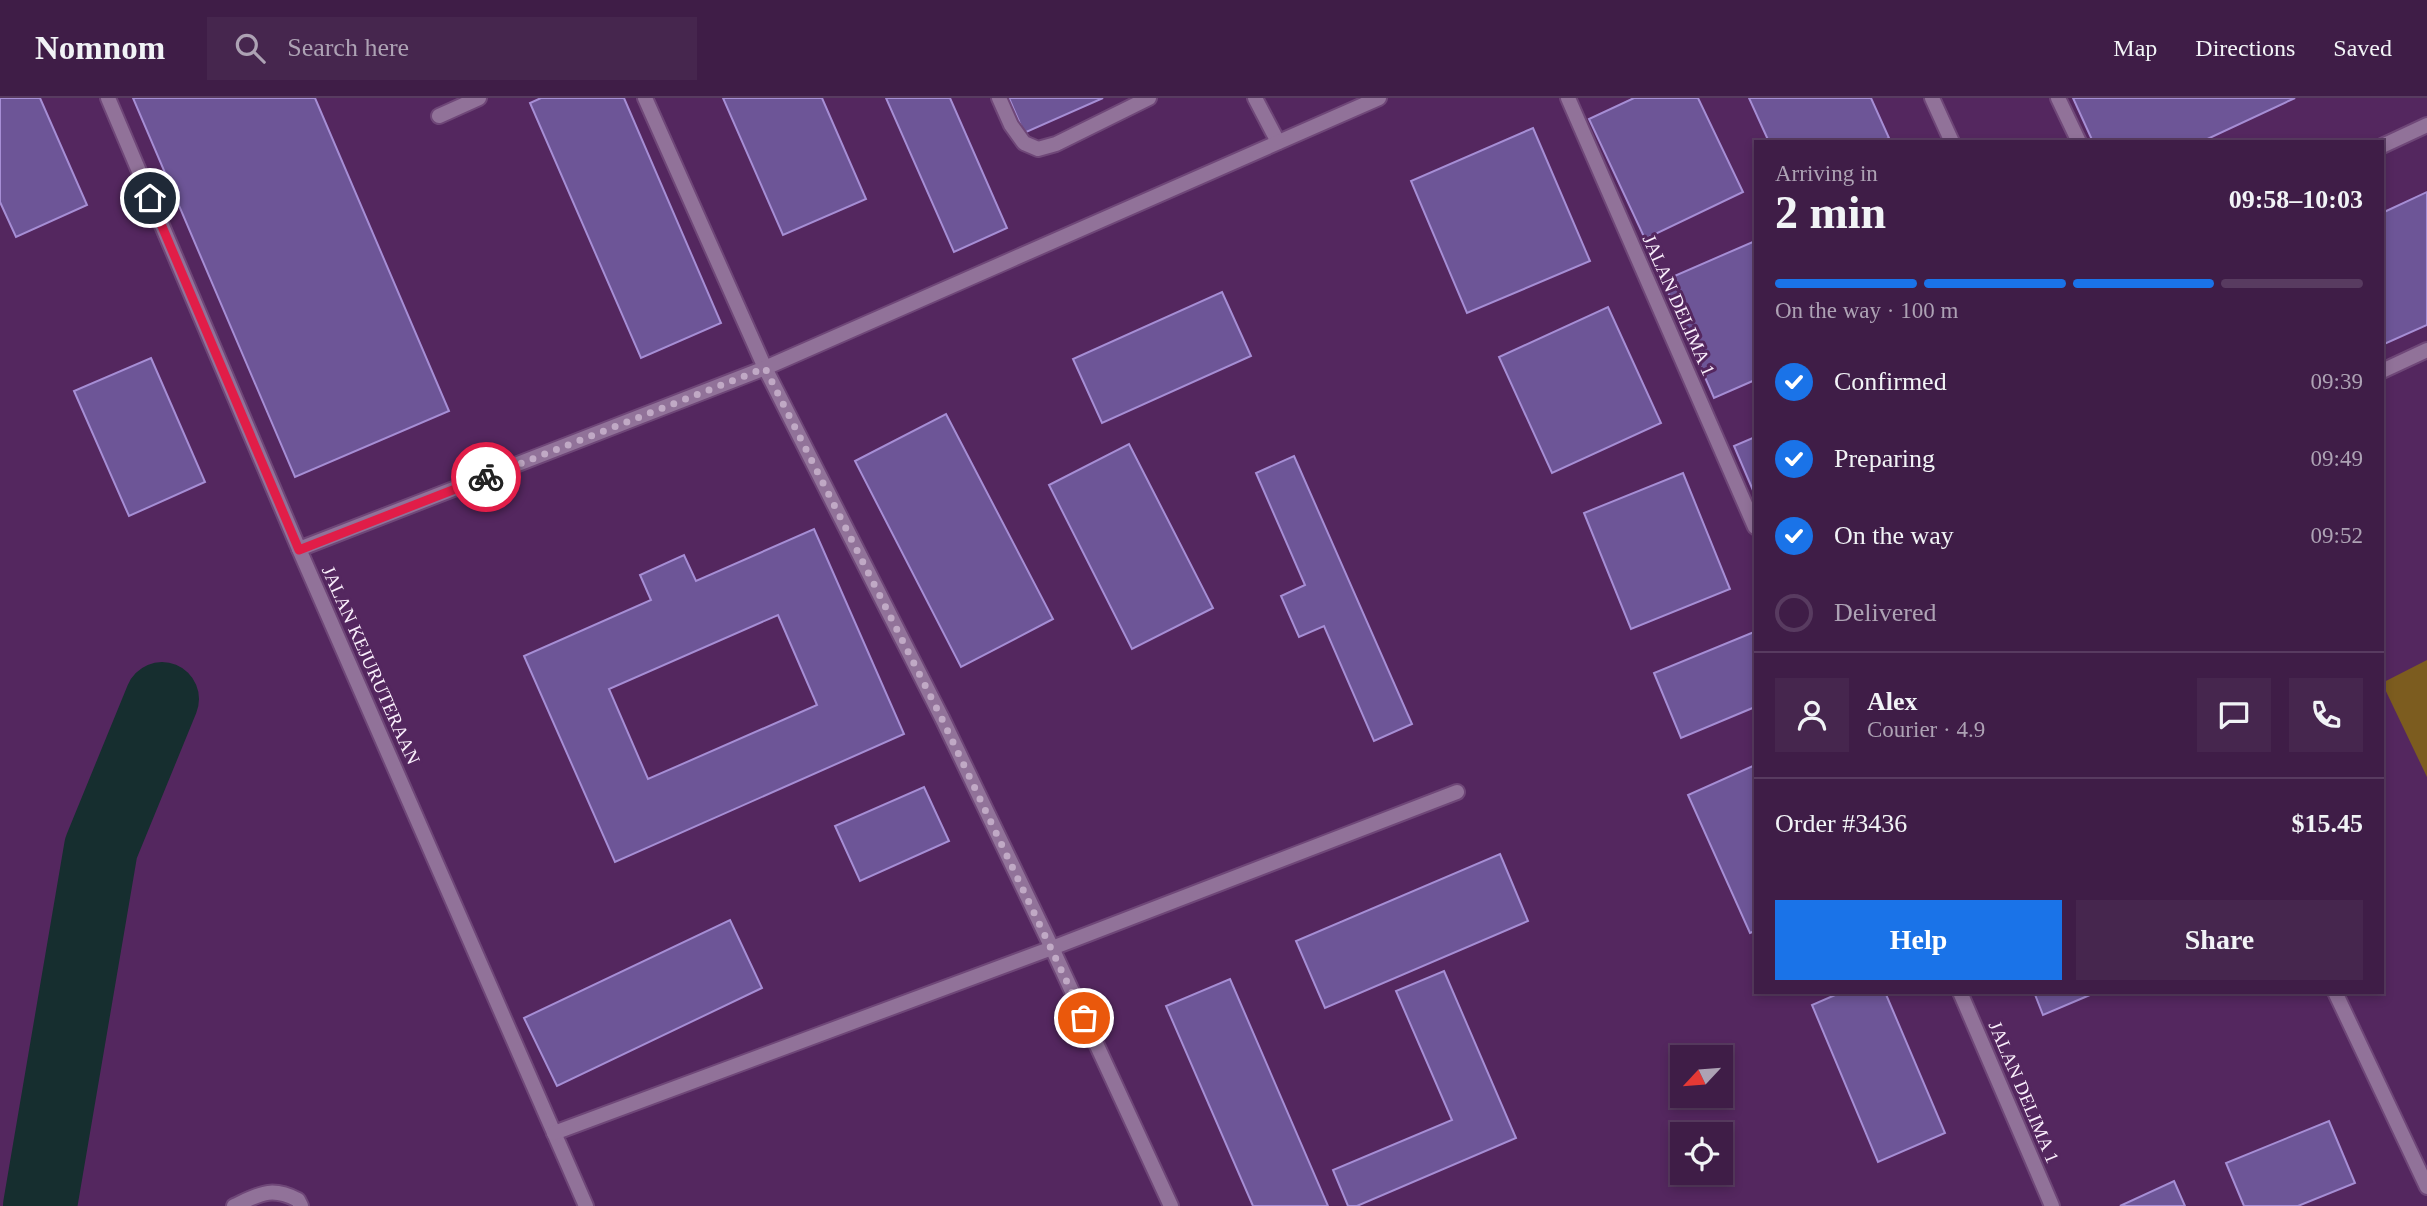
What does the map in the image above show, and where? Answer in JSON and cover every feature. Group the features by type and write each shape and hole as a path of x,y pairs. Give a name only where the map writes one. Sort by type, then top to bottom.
{"street":[{"name":"JALAN KEJURUTERAAN","path":"108,98 299,550 586,1206"},
{"path":"439,116 479,98"},
{"path":"645,98 765,368 942,719 1171,1206"},
{"path":"999,98 1017,134 1024,143 1038,149 1056,144 1149,98"},
{"path":"1255,98 1278,142"},
{"path":"299,550 765,368 1379,98"},
{"name":"JALAN DELIMA 1","path":"1568,98 1754,525"},
{"path":"1932,98 1951,140"},
{"path":"2058,98 2077,140"},
{"path":"2384,145 2427,125"},
{"path":"2384,370 2427,350"},
{"path":"554,1133 1052,948 1457,792"},
{"name":"JALAN DELIMA 1","path":"1961,994 2052,1206"},
{"path":"2336,994 2427,1187"},
{"path":"234,1206 260,1194 283,1192 299,1200 301,1206"}],"shaded area":[{"path":"2427,660 2427,777 2384,687 2384,682"}],"building":[{"path":"0,98 40,98 87,205 16,237 0,202"},
{"path":"133,98 315,98 449,411 295,477"},
{"path":"541,98 624,98 721,323 641,358 530,103"},
{"path":"723,98 822,98 866,199 783,235"},
{"path":"886,98 950,98 1007,228 954,252"},
{"path":"1009,98 1103,98 1024,133"},
{"path":"1634,98 1698,98 1743,192 1645,239 1589,119"},
{"path":"1749,98 1871,98 1889,138 1884,140 1768,140"},
{"path":"2073,98 2295,98 2205,140 2092,140"},
{"path":"1533,128 1590,261 1467,313 1411,181"},
{"path":"2427,192 2427,325 2384,344 2384,212"},
{"path":"1754,241 1754,380 1714,398 1663,281"},
{"path":"1222,292 1251,356 1102,423 1073,359"},
{"path":"1608,307 1661,423 1552,473 1499,357"},
{"path":"151,358 205,482 129,516 74,391"},
{"path":"946,414 1053,619 961,667 855,461"},
{"path":"1754,437 1754,493 1734,446"},
{"path":"1129,444 1213,608 1132,649 1049,485"},
{"path":"1294,456 1412,724 1374,741 1324,626 1299,637 1281,596 1305,585 1256,473"},
{"path":"1683,473 1730,589 1631,629 1584,513"},
{"path":"814,529 904,734 615,862 524,656 651,600 640,575 684,555 696,581","holes":["778,615 817,705 648,779 609,689"]},
{"path":"1754,632 1754,707 1681,738 1654,673"},
{"path":"1754,765 1754,931 1750,933 1688,795"},
{"path":"924,787 949,841 860,881 835,826"},
{"path":"1500,854 1528,921 1325,1008 1296,941"},
{"path":"730,920 762,988 557,1086 524,1018"},
{"path":"1444,971 1516,1138 1357,1206 1348,1206 1333,1170 1452,1120 1396,991"},
{"path":"1230,979 1328,1206 1253,1206 1166,1006"},
{"path":"1837,994 1886,994 1945,1133 1878,1162 1812,1005"},
{"path":"2035,994 2092,994 2043,1015"},
{"path":"2329,1121 2355,1183 2298,1206 2244,1206 2226,1163"},
{"path":"2174,1181 2185,1206 2120,1206"}],"waterway":[{"path":"40,1206 101,848 162,699"}],"way so far":[{"path":"486,477 765,368 942,719 1084,1018"}],"route":[{"path":"150,198 299,550 486,477"}]}
